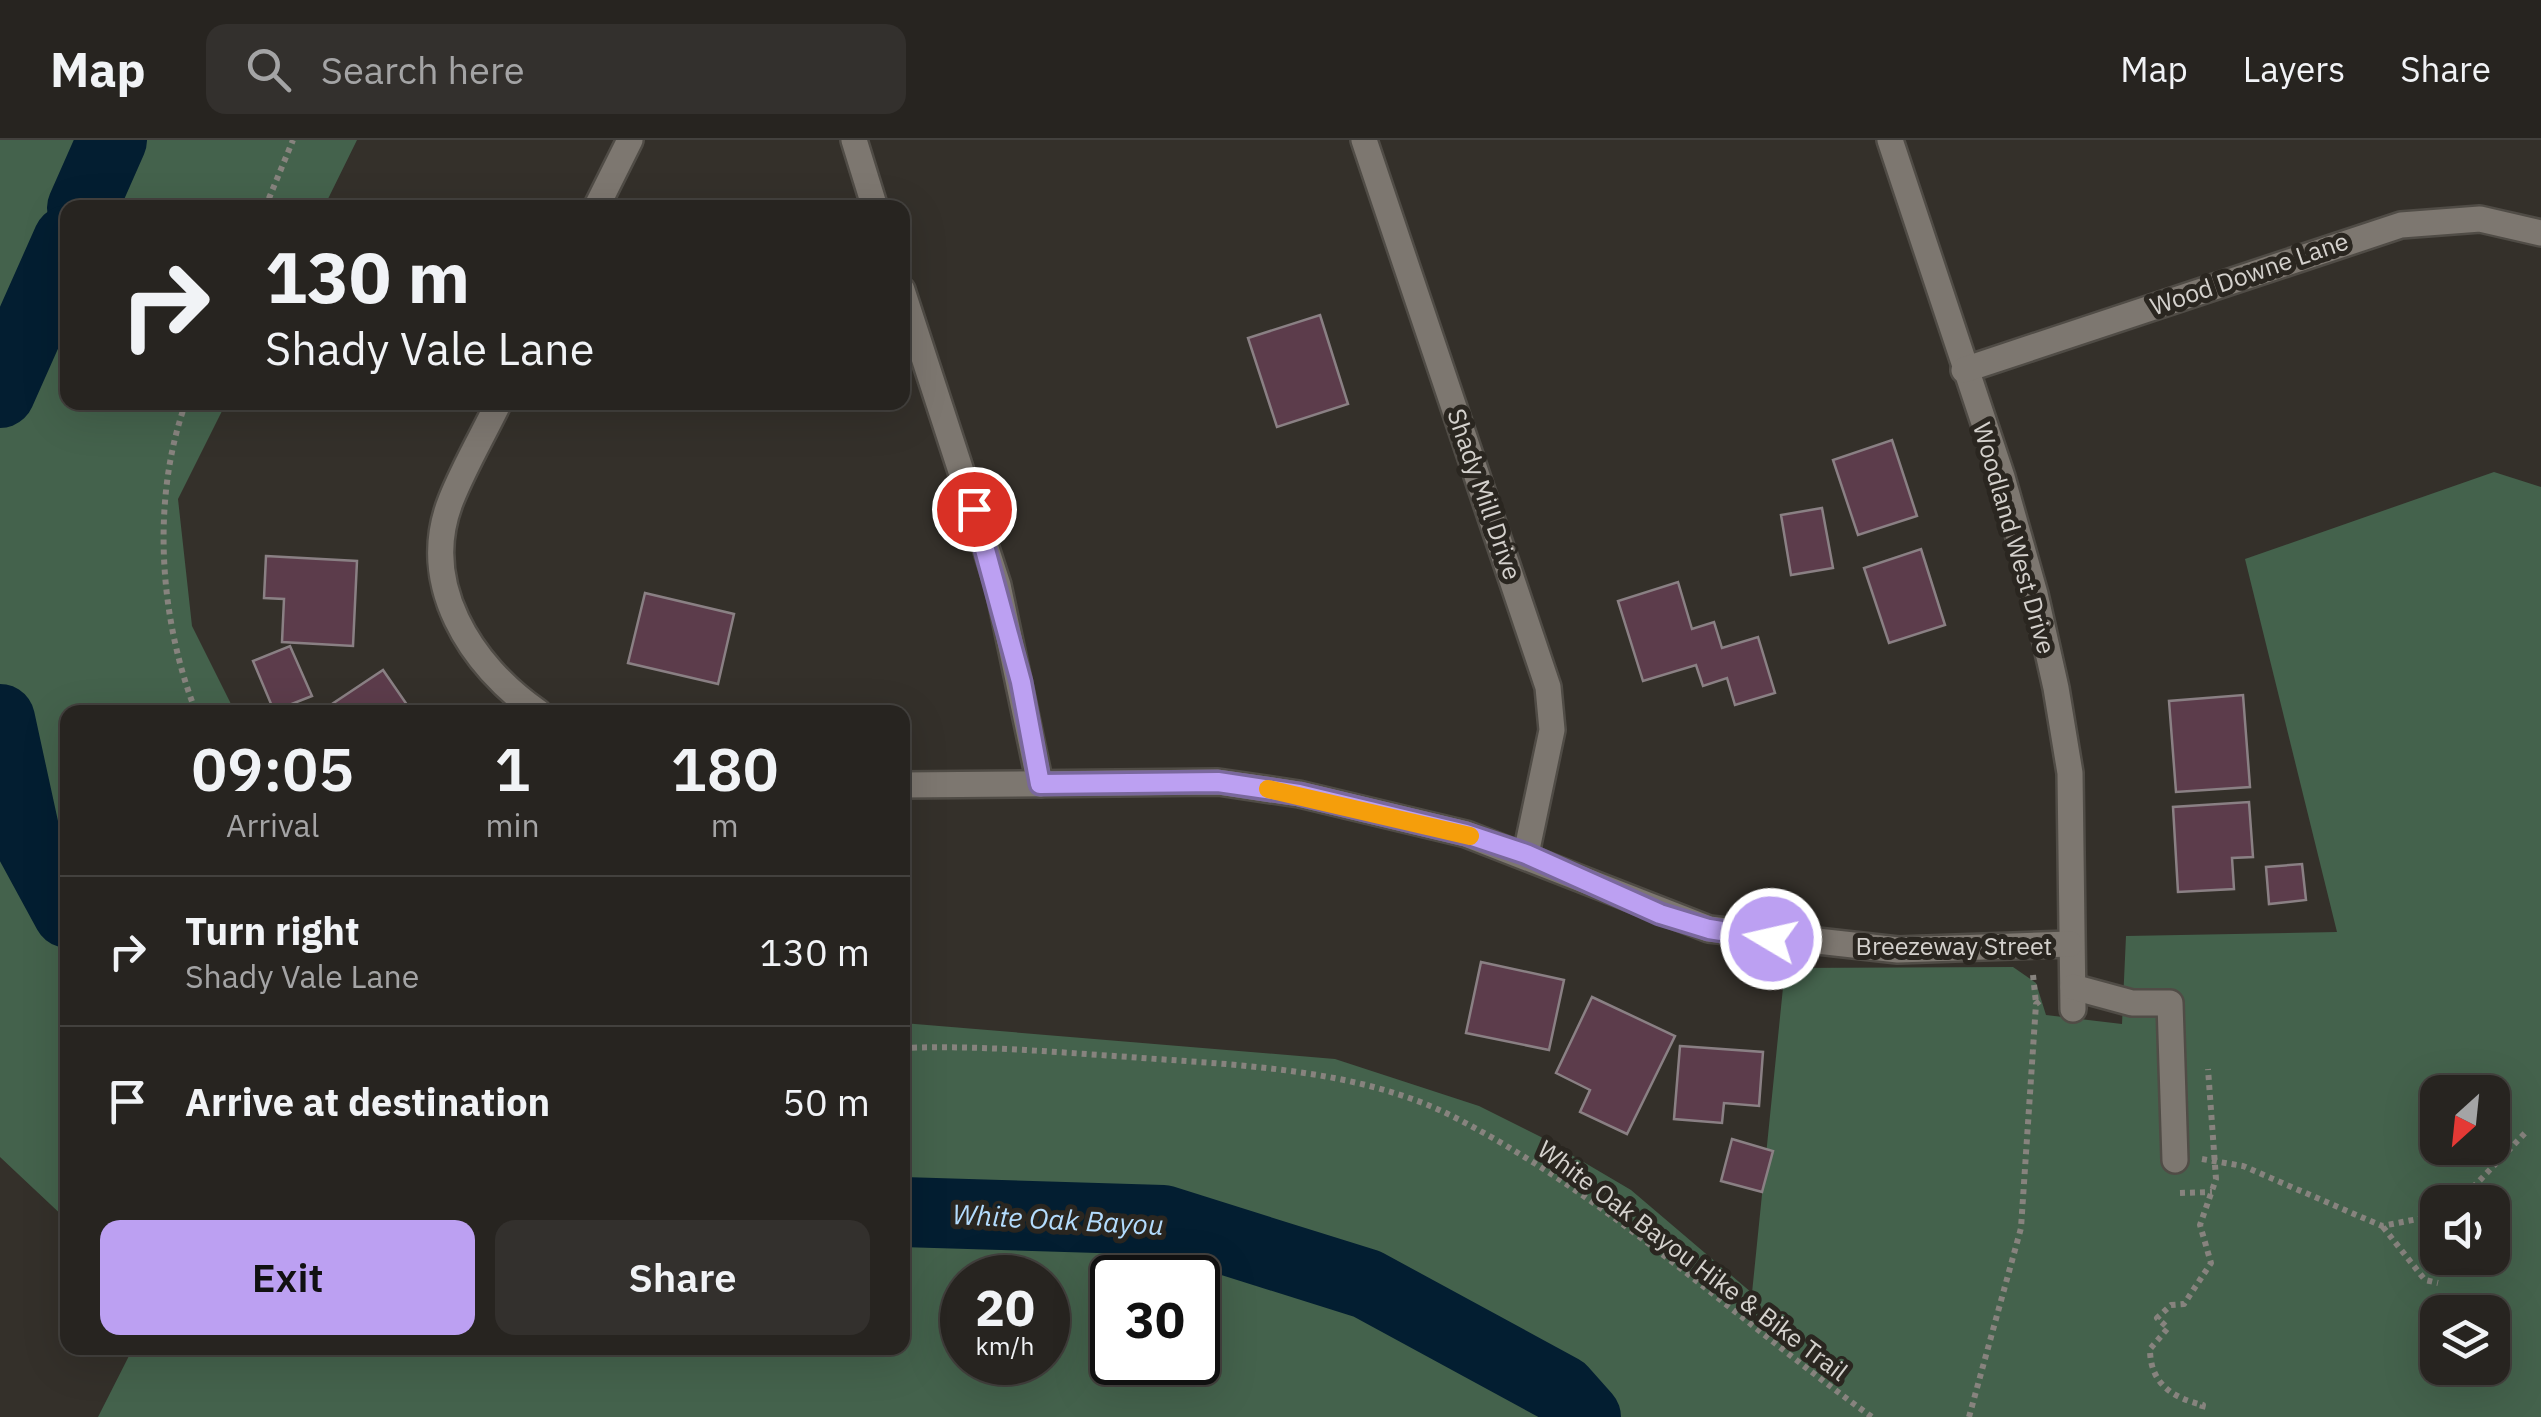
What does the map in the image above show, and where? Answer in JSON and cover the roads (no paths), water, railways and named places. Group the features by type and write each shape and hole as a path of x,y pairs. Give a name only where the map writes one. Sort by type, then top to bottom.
{"street":[{"path":"600,200 630,140"},
{"path":"854,140 873,200"},
{"name":"Shady Mill Drive","path":"1364,140 1548,687 1552,730 1526,854"},
{"name":"Woodland West Drive","path":"1890,140 2036,594 2070,773 2073,998 2170,1003 2175,1160"},
{"name":"Wood Downe Lane","path":"1964,370 2401,224 2480,219 2541,233"},
{"path":"910,315 998,586 1040,784"},
{"path":"495,410 450,501 440,567 448,604 463,634 528,705"},
{"name":"Breezeway Street","path":"910,785 1218,782 1382,812 1526,854 1660,914 1725,932 1898,950 2070,944"}],"waterway":[{"name":"White Oak Bayou","path":"86,200 112,140"},
{"name":"White Oak Bayou","path":"0,393 60,258"},
{"name":"White Oak Bayou","path":"0,719 25,834 60,898"},
{"name":"White Oak Bayou","path":"910,1212 1163,1220 1367,1284 1562,1390 1586,1417"}]}
